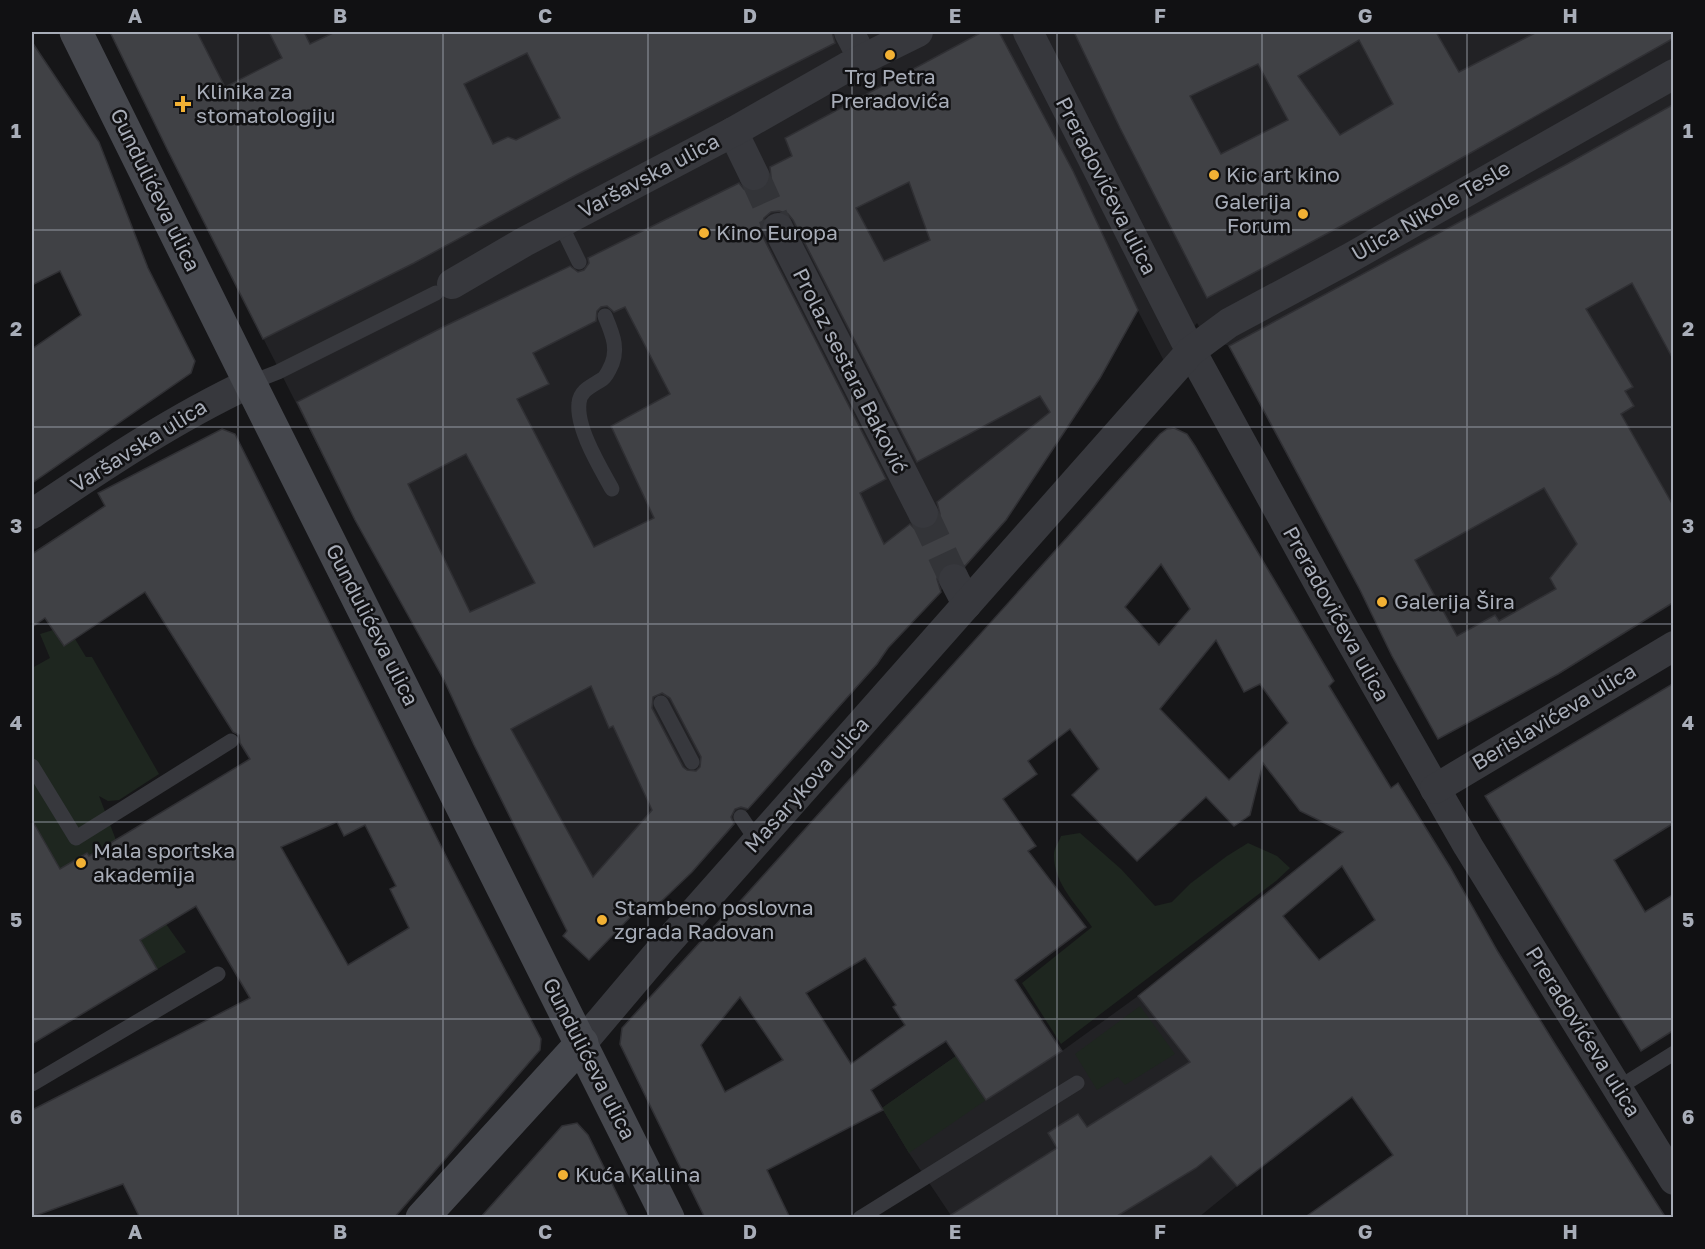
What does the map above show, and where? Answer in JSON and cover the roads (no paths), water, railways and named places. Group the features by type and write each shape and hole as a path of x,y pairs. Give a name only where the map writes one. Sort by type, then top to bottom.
{"street":[{"name":"Gundulićeva ulica","path":"76,32 668,1218"},
{"path":"849,32 855,63 918,32"},
{"name":"Preradovićeva ulica","path":"1028,32 1191,351 1340,622 1492,886 1674,1180"},
{"name":"Varšavska ulica","path":"444,289 560,223 733,132 855,63"},
{"name":"Ulica Nikole Tesle","path":"1191,351 1228,323 1347,259 1674,74"},
{"path":"733,132 754,175"},
{"name":"Prolaz sestara Baković","path":"778,228 923,513"},
{"name":"Masarykova ulica","path":"422,1218 582,1043 658,952 749,829 960,592 1191,351"},
{"name":"Varšavska ulica","path":"32,514 111,462 214,400 250,383"},
{"name":"Berislavićeva ulica","path":"1435,789 1674,646"}],"lane":[{"path":"560,223 579,262"},
{"path":"250,383 278,372 444,289"},
{"path":"605,316 614,339 615,356 603,379 589,386 581,395 579,403 587,440 612,489"},
{"path":"661,703 692,762"},
{"path":"34,776 76,838 231,741"},
{"path":"32,1084 218,974"},
{"path":"1618,1088 1674,1053"},
{"path":"860,1218 1077,1083"}],"tunnel":[{"path":"754,175 778,228"},
{"path":"923,513 954,579"}],"place":[{"name":"Trg Petra Preradovića","path":"890,55"},
{"name":"Klinika za stomatologiju","path":"183,104"},
{"name":"Kic art kino","path":"1214,175"},
{"name":"Galerija Forum","path":"1303,214"},
{"name":"Kino Europa","path":"704,233"},
{"name":"Galerija Šira","path":"1382,602"},
{"name":"Mala sportska akademija","path":"81,863"},
{"name":"Stambeno poslovna zgrada Radovan","path":"602,920"},
{"name":"Kuća Kallina","path":"563,1175"}]}
